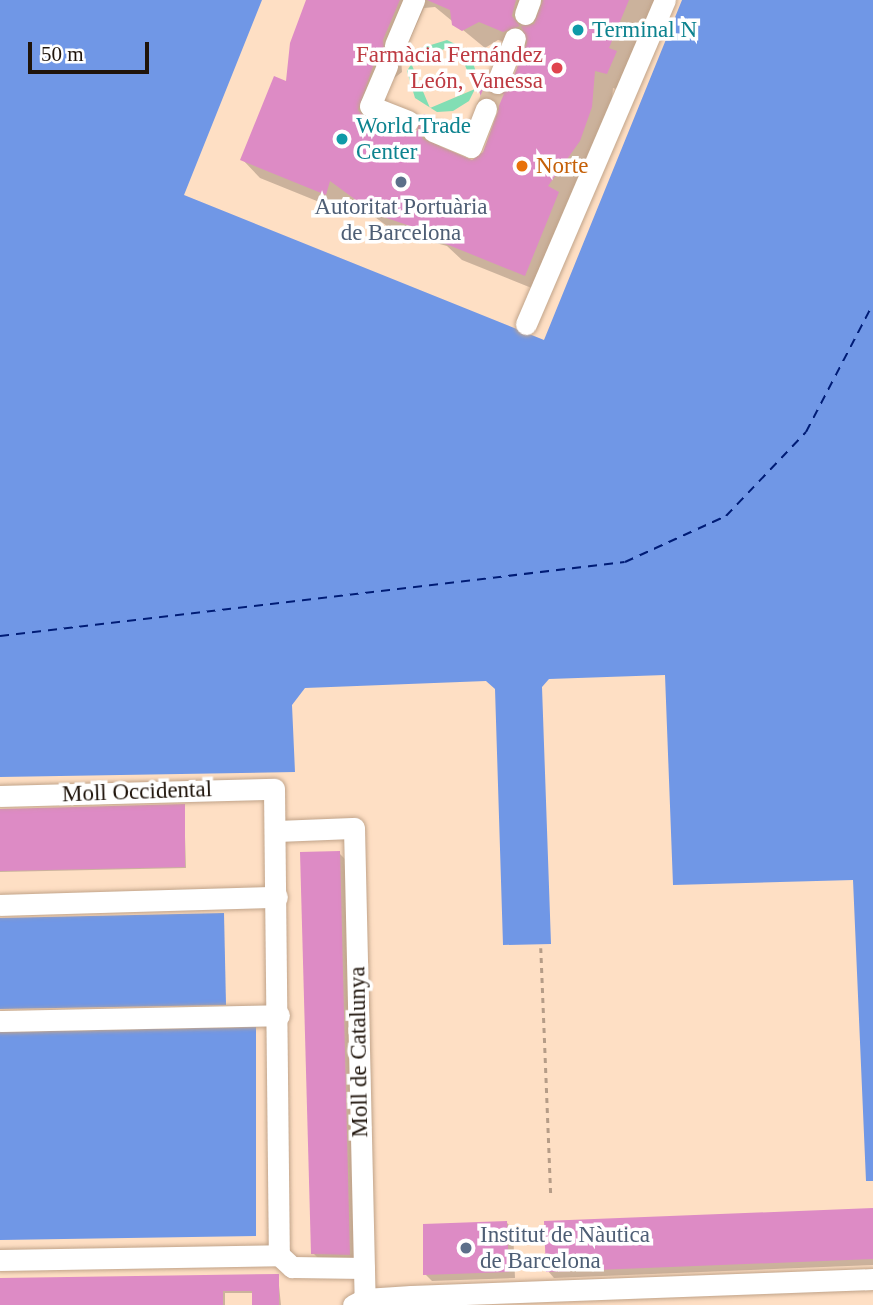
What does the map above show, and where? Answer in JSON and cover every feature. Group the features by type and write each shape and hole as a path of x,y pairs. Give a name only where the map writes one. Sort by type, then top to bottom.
{"street":[{"path":"396,45 414,0"},
{"path":"526,324 664,0"},
{"path":"497,83 515,38"},
{"path":"387,66 370,106 408,121"},
{"path":"433,131 471,147 486,109"},
{"name":"Moll Occidental","path":"0,796 274,789 275,831"},
{"name":"Moll de Catalunya","path":"275,831 354,828 364,1272 359,1302"},
{"path":"275,831 279,1015 279,1255"},
{"path":"0,905 276,897"},
{"path":"0,1021 279,1015"},
{"path":"0,1260 279,1255 292,1267 364,1272"},
{"path":"359,1302 873,1279"}],"path":[{"path":"541,948 551,1193"}],"green space":[{"path":"447,40 455,44 412,63 421,48"},
{"path":"456,45 469,51 479,81 475,89"},
{"path":"411,64 430,107 415,98 407,71"},
{"path":"475,89 469,101 453,111 437,112 430,108"}],"water":[{"path":"0,0 262,0 184,195 544,340 682,0 873,0 873,1181 866,1181 853,880 673,885 665,675 549,679 542,687 551,944 503,945 495,689 486,681 305,688 292,705 295,772 0,777"},
{"path":"224,913 226,1005 0,1009 0,918"},
{"path":"256,1027 256,1236 0,1240 0,1032"}],"building":[{"name":"World Trade Center","path":"306,0 400,0 383,40 385,53 375,61 358,110 365,118 409,134 417,131 420,116 425,114 427,120 420,132 423,139 472,160 483,152 499,108 496,100 481,97 479,91 485,88 498,96 509,88 527,42 521,26 534,24 543,0 629,0 609,48 617,51 607,74 595,71 592,107 580,141 548,186 559,192 525,276 441,242 446,230 410,226 375,214 330,181 326,195 240,160 274,76 286,81 290,43"},
{"path":"427,0 516,0 512,16 520,26 503,32 479,22 462,31 452,25 450,10"},
{"path":"185,804 185,867 0,871 0,809"},
{"path":"340,851 350,1255 311,1254 300,852"},
{"path":"873,1208 873,1259 546,1272 544,1221"},
{"name":"Institut de Nàutica de Barcelona","path":"507,1221 509,1272 423,1275 423,1224"},
{"path":"279,1274 279,1305 252,1305 252,1291 223,1291 223,1305 0,1305 0,1278"}],"ferry route":[{"path":"0,636 625,562 726,516 806,432 873,304"}],"tunnel":[{"path":"486,109 497,83"}],"place":[{"name":"Terminal N","path":"578,30"},
{"name":"Farmàcia Fernández León, Vanessa","path":"557,68"},
{"name":"World Trade Center","path":"342,139"},
{"name":"Norte","path":"522,166"},
{"name":"Autoritat Portuària de Barcelona","path":"401,182"},
{"name":"Institut de Nàutica de Barcelona","path":"466,1248"}]}
